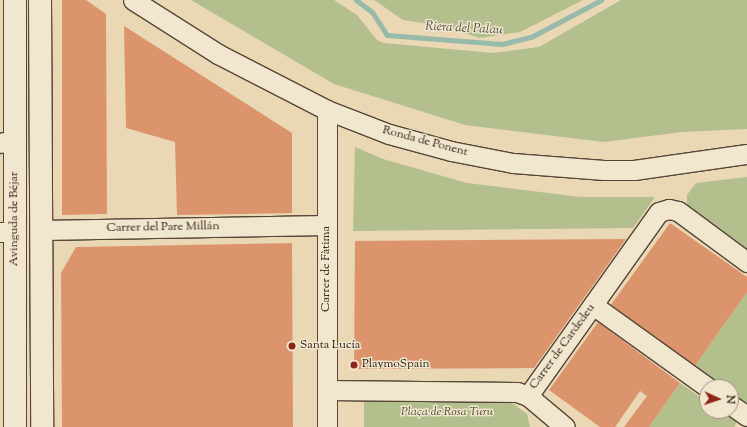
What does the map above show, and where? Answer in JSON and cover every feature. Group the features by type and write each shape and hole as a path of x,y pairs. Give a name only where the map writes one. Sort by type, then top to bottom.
{"main road":[{"name":"Avinguda de Béjar","path":"40,0 42,427"},
{"name":"Avinguda de Béjar","path":"12,4 30,26 30,68 41,109"},
{"name":"Avinguda de Béjar","path":"12,4 7,232 15,427"},
{"name":"Carrer del Pare Millán","path":"7,232 41,230"}],"street":[{"name":"Ronda de Ponent","path":"133,0 218,54 327,110 390,134 451,151 513,163 634,170 747,154"},
{"name":"Carrer de Fàtima","path":"327,110 327,427"},
{"name":"Carrer de Cardedeu","path":"327,390 517,392 532,400 593,305 659,212 669,209 678,211 747,262"},
{"name":"Carrer del Pare Millán","path":"41,230 327,224"},
{"path":"593,305 699,381"},
{"path":"532,400 540,427"},
{"path":"532,400 565,427"}],"green space":[{"path":"191,0 334,0 357,15 377,40 384,43 493,53 539,47 621,0 747,0 747,129 682,132 603,142 465,125 334,84"},
{"path":"374,0 583,0 520,32 480,38 437,25 403,20"},
{"path":"355,147 383,159 467,183 580,197 655,197 633,228 353,231"},
{"path":"747,177 747,251 687,207 687,195 696,183"},
{"path":"747,292 747,405 739,399 739,379 712,379 695,366"},
{"path":"680,383 699,396 699,419 732,419 737,422 734,427 649,427"},
{"name":"Plaça de Rosa Turu","path":"374,399 508,400 527,414 530,427 364,427 364,402"}],"building":[{"path":"62,0 86,0 106,14 107,214 62,215"},
{"path":"124,26 292,133 292,213 177,215 175,142 126,128"},
{"path":"670,223 747,277 747,292 695,366 610,306"},
{"path":"626,239 534,368 354,369 355,241"},
{"path":"292,243 293,427 62,427 61,273 76,247"},
{"path":"598,322 680,383 649,427 624,427 647,396 640,391 615,427 600,427 549,390"}],"waterway":[{"name":"Riera del Palau","path":"356,0 372,12 387,35 502,44 533,36 601,0"}],"place":[{"name":"Santa Lucía","path":"292,346"},
{"name":"PlaymoSpain","path":"354,365"}]}
